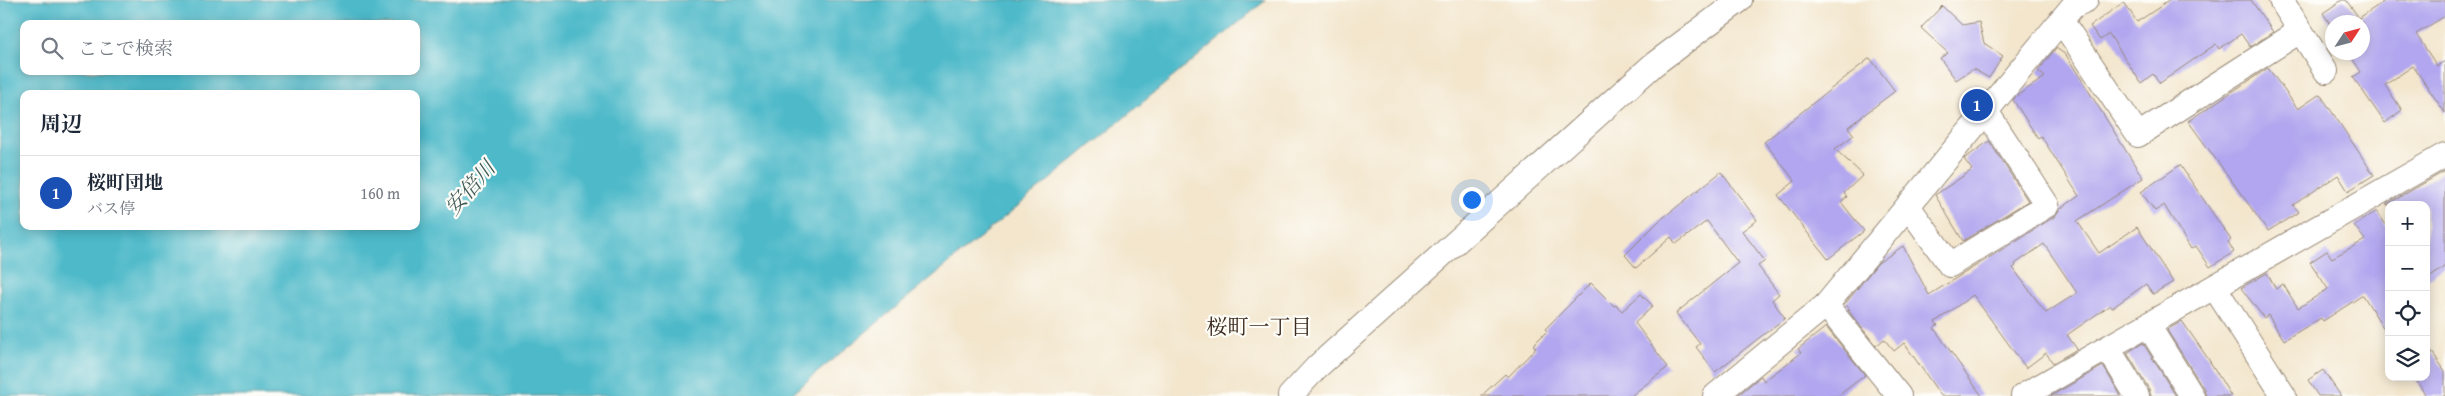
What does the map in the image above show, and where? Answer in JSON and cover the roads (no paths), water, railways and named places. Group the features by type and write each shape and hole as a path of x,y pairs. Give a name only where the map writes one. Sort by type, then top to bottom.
{"street":[{"path":"1290,396 1317,367 1653,65 1740,0"},
{"path":"1715,396 1826,305 2061,20 2073,6 2086,0"},
{"path":"2281,0 2326,71"},
{"path":"2061,20 2138,134 2300,31"},
{"path":"1908,206 1950,266 2047,205 1986,111"},
{"path":"2023,396 2444,156"},
{"path":"2215,288 2284,396"},
{"path":"1826,305 1892,394"},
{"path":"2148,325 2192,396"},
{"path":"2108,348 2137,396"}],"water":[{"name":"安倍川","path":"0,0 1266,0 789,396 0,396"}],"place":[{"name":"桜町団地","path":"1977,105"}],"district":[{"name":"桜町一丁目","path":"1259,327"}]}
